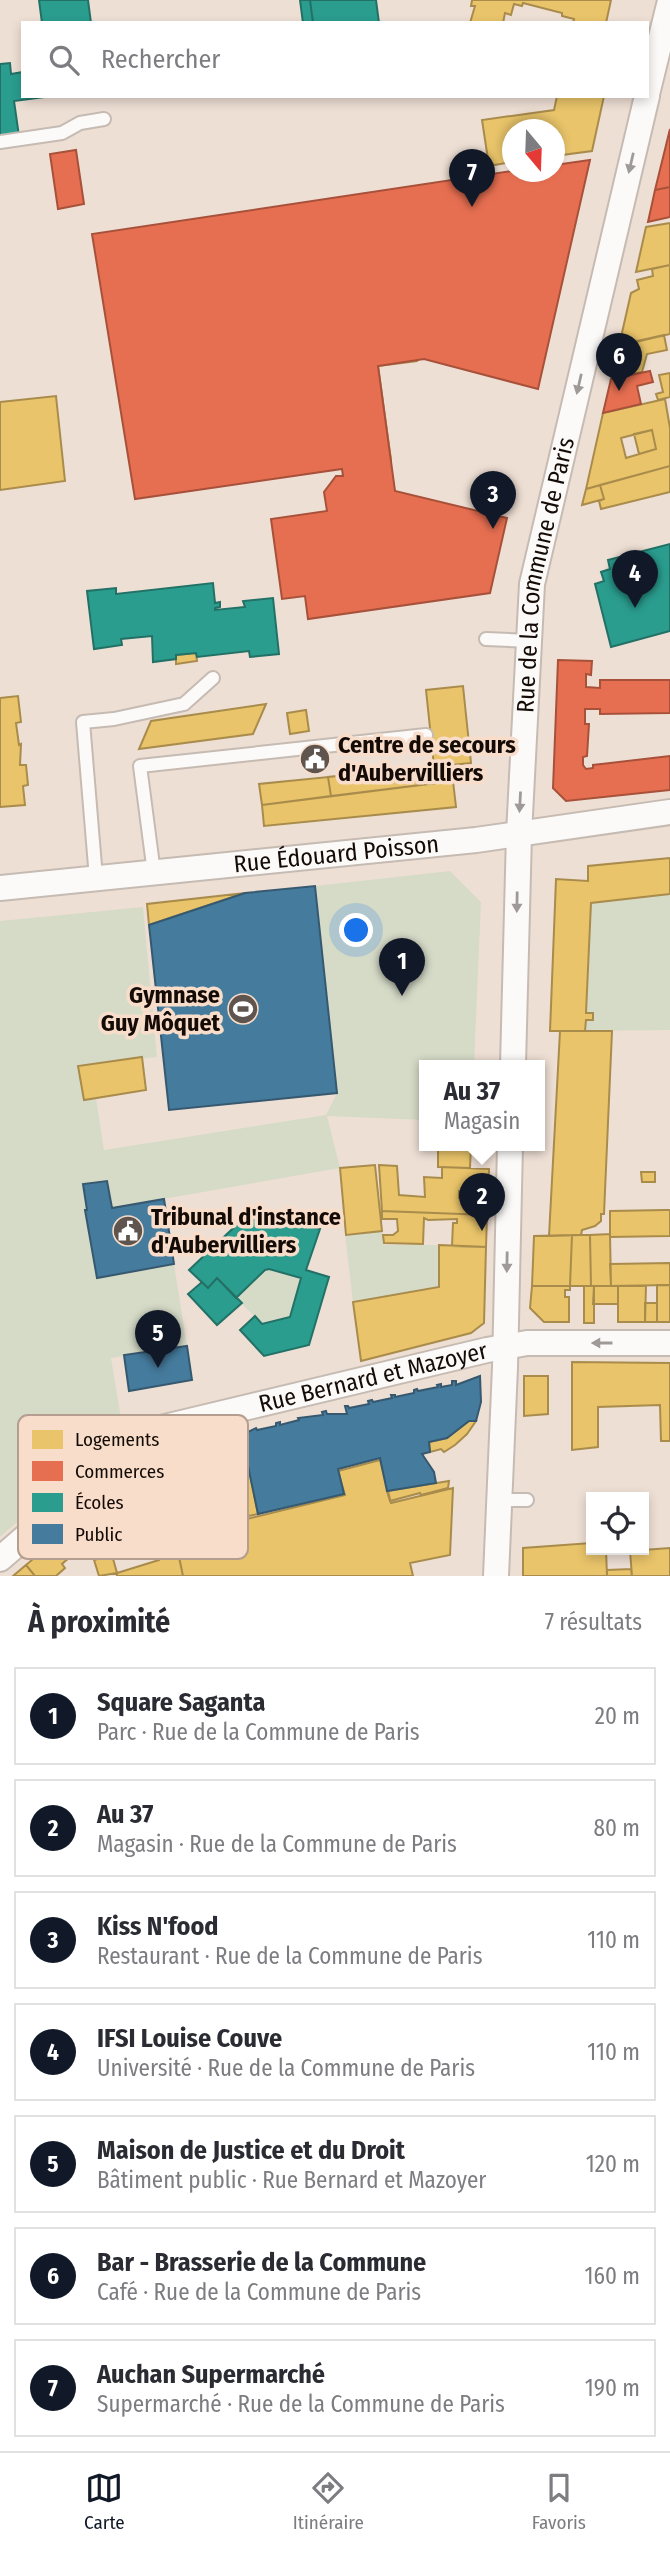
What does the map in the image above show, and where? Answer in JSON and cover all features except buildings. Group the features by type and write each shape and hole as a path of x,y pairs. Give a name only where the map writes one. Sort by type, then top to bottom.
{"street":[{"name":"Rue de la Commune de Paris","path":"649,78 653,44 670,1"},
{"name":"Rue de la Commune de Paris","path":"513,1060 519,834 531,584 646,98"},
{"name":"Rue Édouard Poisson","path":"0,888 519,834 670,812"},
{"path":"496,1576 510,1151"},
{"name":"Rue Bernard et Mazoyer","path":"216,1415 527,1343 670,1343"},
{"name":"Rue Bernard et Mazoyer","path":"0,1559 18,1543"}],"lane":[{"path":"0,142 62,133 80,123 104,119"},
{"path":"486,639 528,641"},
{"path":"96,878 83,722 114,719 184,704 213,678"},
{"path":"154,873 140,766 426,735"},
{"path":"499,1500 527,1500"}],"green space":[{"path":"450,871 481,902 474,1060 419,1060 419,1120 327,1116 340,1168 112,1208 107,1181 83,1184 97,1277 174,1264 187,1346 111,1358 120,1415 18,1415 18,1521 0,1537 0,921 143,907 157,1057 78,1065 84,1100 96,1098 104,1150 326,1115 337,1093 315,886"},
{"path":"670,894 670,1030 585,1031 586,1020 592,1020 593,1014 586,1013 591,903"},
{"path":"382,1229 384,1245 439,1245 439,1287 353,1302 345,1234"},
{"path":"269,1269 301,1278 290,1317 262,1324 236,1298"}],"place":[{"name":"Auchan Supermarché","path":"472,207"},
{"name":"Bar - Brasserie de la Commune","path":"619,391"},
{"name":"Kiss N'food","path":"493,529"},
{"name":"IFSI Louise Couve","path":"635,608"},
{"name":"Centre de secours d'Aubervilliers","path":"315,759"},
{"name":"Square Saganta","path":"402,996"},
{"name":"Gymnase Guy Môquet","path":"243,1009"},
{"name":"Tribunal d'instance d'Aubervilliers","path":"128,1231"},
{"name":"Au 37","path":"482,1231"},
{"name":"Maison de Justice et du Droit","path":"158,1368"}]}
